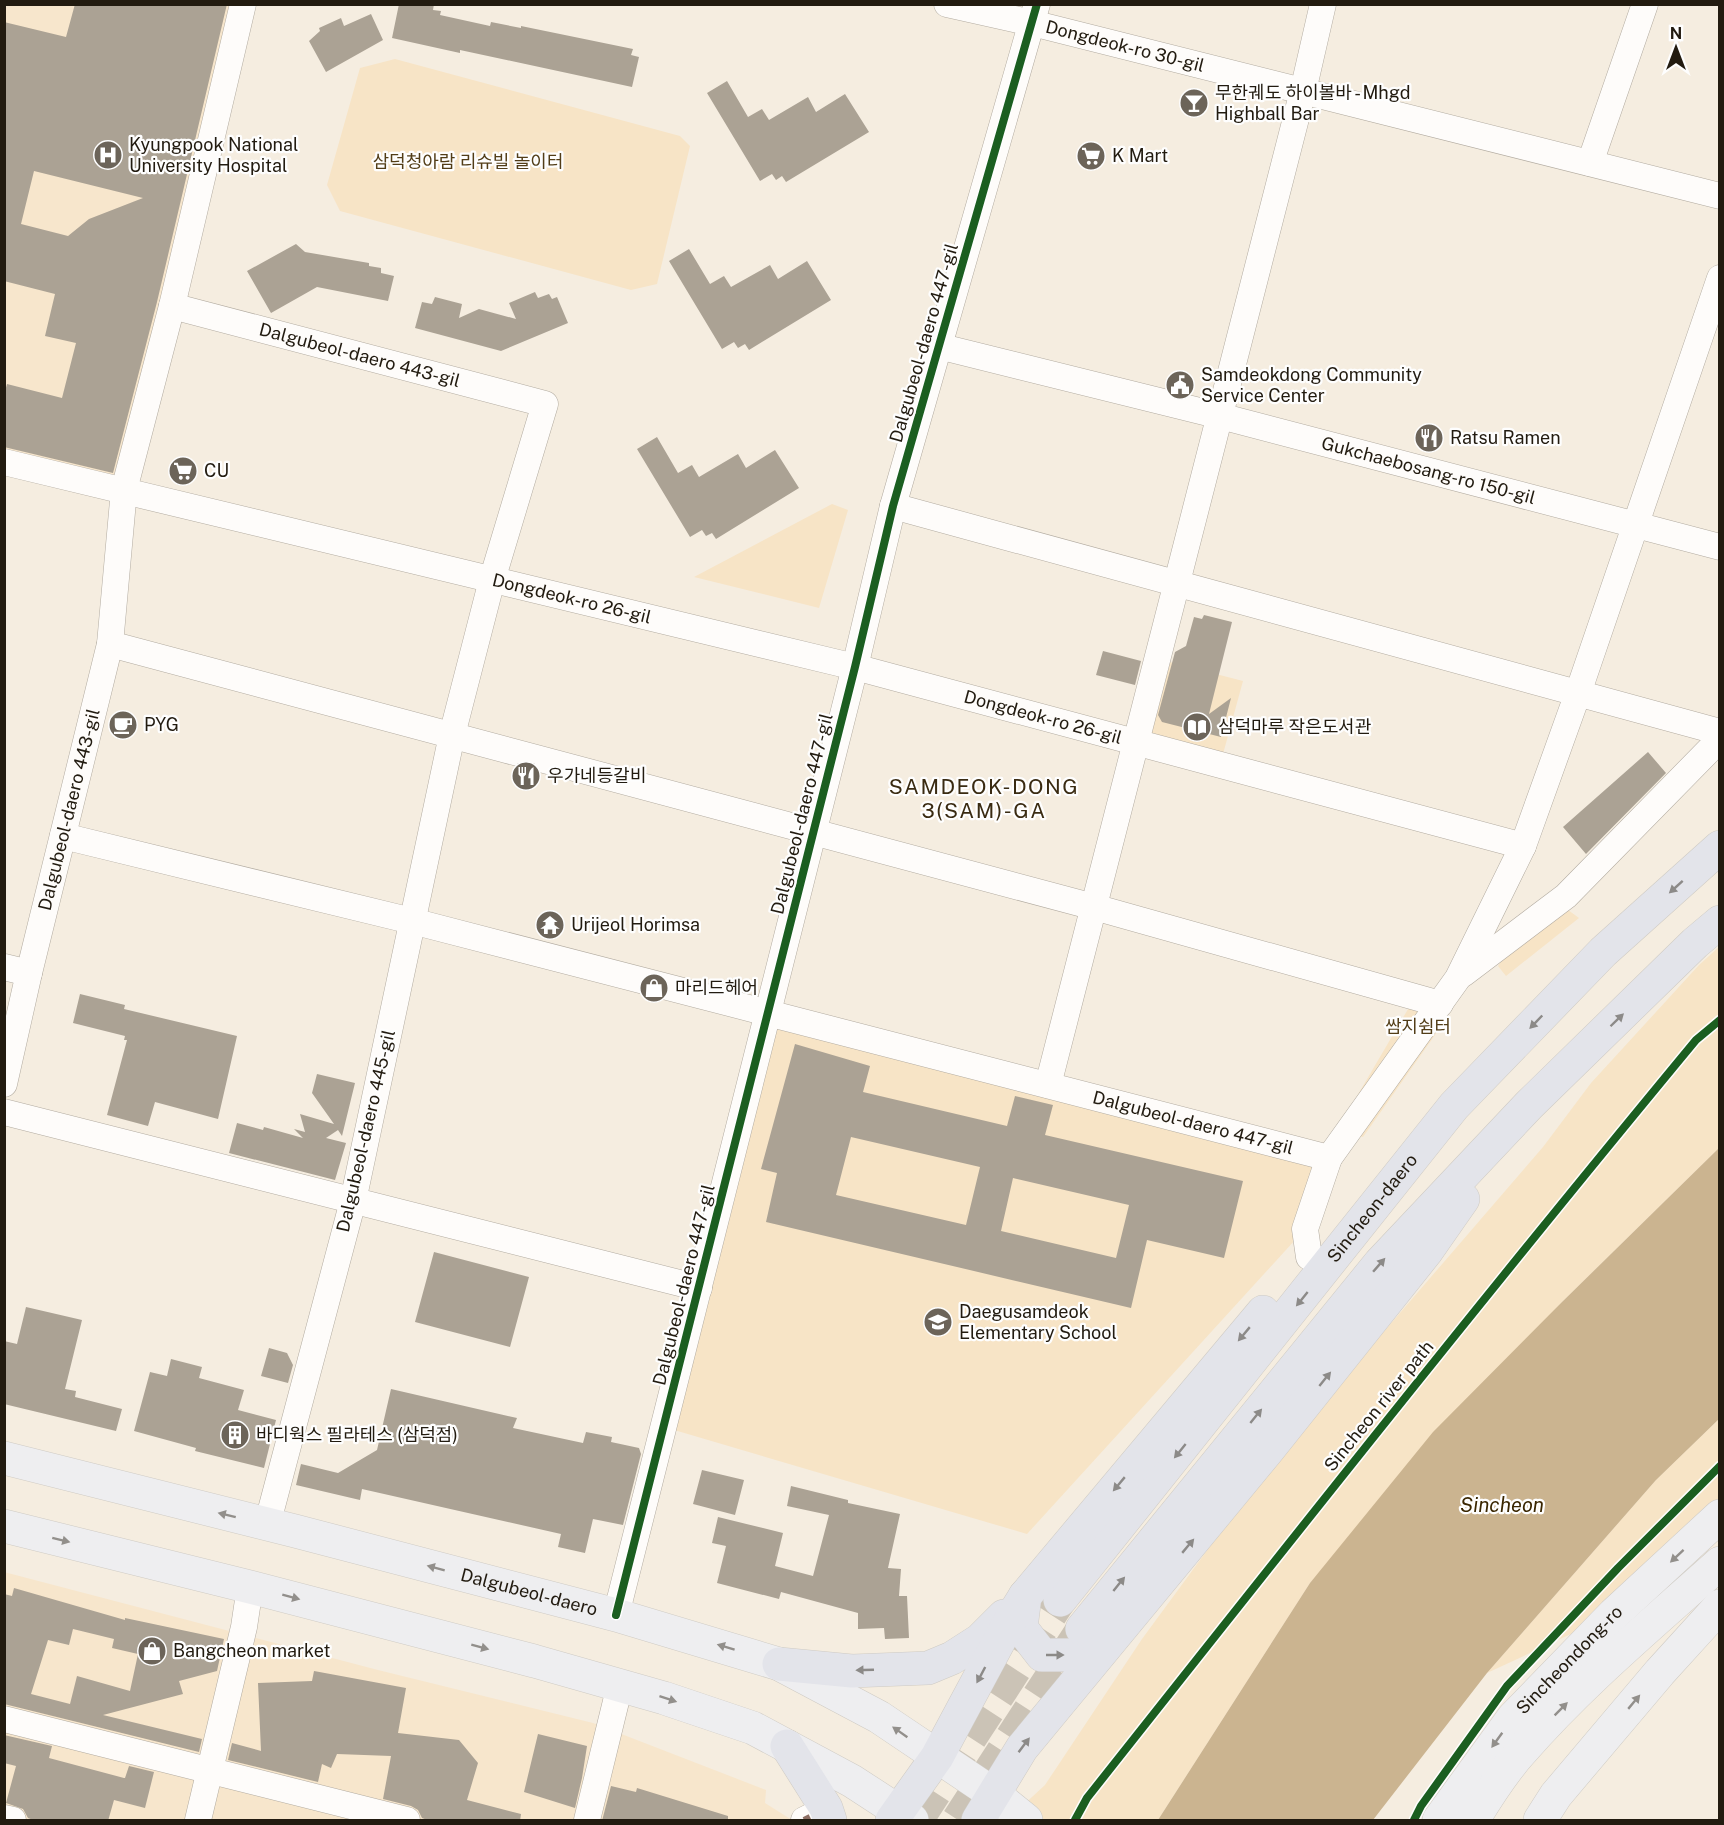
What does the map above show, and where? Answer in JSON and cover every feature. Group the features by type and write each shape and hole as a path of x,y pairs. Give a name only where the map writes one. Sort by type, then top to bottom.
{"highway":[{"name":"Sincheon-daero","path":"1060,1600 1454,1106 1603,952 1719,848"},
{"path":"1082,1629 1380,1263 1530,1105 1719,922"},
{"path":"1004,1812 1022,1748 1268,1450 1426,1252 1530,1105"},
{"path":"779,1664 852,1671 928,1668 951,1658 980,1640 1025,1596 1309,1257 1454,1106"},
{"path":"1025,1596 1021,1628 1042,1655 1082,1655 1122,1626"},
{"path":"901,1818 1025,1596"},
{"path":"787,1746 826,1808 815,1819"}],"main road":[{"name":"Dalgubeol-daero","path":"4,1458 616,1616 779,1664 879,1717 937,1757 1004,1812"},
{"name":"Sincheondong-ro","path":"1439,1821 1513,1718 1614,1614 1719,1516"},
{"path":"4,1526 523,1658 664,1698 753,1728 852,1781 901,1818"},
{"name":"Sincheondong-ro","path":"1473,1821 1487,1797 1519,1754 1562,1708 1719,1563"},
{"path":"1545,1814 1660,1672 1719,1606"},
{"path":"1519,1754 1547,1762 1555,1776 1545,1814"}],"street":[{"name":"Dalgubeol-daero 443-gil","path":"4,1084 110,644 124,490 172,306 243,4"},
{"name":"Dongdeok-ro 30-gil","path":"947,4 1034,14 1303,91 1719,196"},
{"path":"1220,416 1323,4"},
{"path":"1590,163 1645,4"},
{"name":"Dalgubeol-daero 447-gil","path":"616,1616 855,667 893,506 1034,14"},
{"path":"1309,1257 1305,1228 1329,1158 1458,978 1523,846 1578,693 1719,278"},
{"name":"Dalgubeol-daero 443-gil","path":"172,306 545,404"},
{"name":"Dalgubeol-daero 447-gil","path":"938,346 1220,416"},
{"name":"Dalgubeol-daero 445-gil","path":"267,1525 352,1201 452,735 492,580 545,404"},
{"name":"Gukchaebosang-ro 150-gil","path":"1220,416 1719,547"},
{"name":"Dongdeok-ro 26-gil","path":"1048,1085 1220,416"},
{"name":"Dongdeok-ro 26-gil","path":"4,462 855,667 1523,846"},
{"path":"893,506 1719,732"},
{"path":"110,644 813,831"},
{"path":"1458,978 1566,896 1719,739"},
{"name":"Dalgubeol-daero 447-gil","path":"813,831 1440,1004"},
{"path":"63,836 412,921 768,1012"},
{"path":"4,967 29,974"},
{"name":"Dalgubeol-daero 447-gil","path":"768,1012 1329,1158"},
{"path":"4,1112 699,1288"},
{"path":"198,1821 244,1627 250,1587"},
{"path":"587,1821 620,1685"},
{"path":"4,1719 407,1821"},
{"path":"4,1818 13,1821"}],"shaded area":[{"name":"Kyungpook National University Hospital","path":"4,5 250,5 130,471 108,482 5,454"},
{"name":"Bangcheon market","path":"4,1572 378,1670 593,1723 766,1790 765,1803 792,1820 5,1820"}],"green space":[{"name":"삼덕청아람 리슈빌 놀이터","path":"395,59 680,136 690,146 657,284 631,290 340,211 327,185 360,68"},
{"path":"832,504 848,510 819,608 694,577"},
{"path":"1158,659 1243,681 1220,765 1137,743"},
{"path":"1549,896 1579,918 1506,976 1498,966 1528,920"},
{"path":"1719,947 1719,1148 1562,1302 1310,1583 1158,1820 1007,1820 1045,1785 1142,1639 1275,1458 1543,1147 1591,1083 1699,965"},
{"name":"쌈지쉼터","path":"1411,1004 1447,1018 1363,1137 1336,1132"},
{"path":"768,1012 1329,1158 1305,1229 1027,1534 664,1427"},
{"path":"1719,1419 1719,1516 1614,1614 1487,1673 1656,1480"}],"water":[{"name":"Sincheon","path":"1719,1148 1719,1419 1656,1480 1487,1673 1373,1820 1158,1820 1310,1583 1433,1432"}],"building":[{"name":"Kyungpook National University Hospital","path":"75,4 227,4 157,302 113,473 4,447 4,395 7,384 62,398 76,343 45,336 55,294 4,281 4,22 66,37","holes":["34,171 143,198 89,219 68,236 21,224"]},
{"path":"399,4 434,4 433,10 441,11 440,15 490,26 491,22 521,28 521,26 633,49 631,55 639,57 632,87 460,50 460,53 392,38"},
{"path":"371,14 383,40 326,72 309,41 320,31 319,28 341,18 344,26"},
{"path":"727,81 748,117 762,109 769,120 808,97 816,112 845,94 869,132 786,182 782,176 776,180 772,174 760,181 707,93"},
{"path":"296,244 305,252 369,263 369,266 381,268 381,273 394,276 388,301 317,287 271,313 247,271"},
{"path":"689,249 710,284 724,276 731,287 770,265 778,279 807,261 831,300 749,350 745,344 738,348 734,342 722,349 669,261"},
{"path":"535,292 538,298 549,294 552,299 557,297 568,323 501,351 415,328 422,302 432,304 435,297 462,304 459,318 479,309 516,319 509,303"},
{"path":"657,437 678,473 692,465 699,477 738,454 746,468 775,450 799,488 716,539 712,533 706,536 702,530 690,537 637,449"},
{"path":"1204,615 1232,622 1209,714 1231,698 1221,737 1162,722 1158,715 1175,652 1186,646 1194,617 1202,619"},
{"path":"1103,651 1141,661 1135,685 1096,675"},
{"path":"1648,752 1666,773 1586,854 1563,827"},
{"path":"80,994 125,1005 124,1009 237,1036 218,1119 155,1102 148,1126 107,1115 127,1040 124,1040 125,1036 73,1023"},
{"path":"795,1044 870,1066 863,1092 1007,1126 1015,1096 1053,1105 1045,1135 1243,1181 1224,1258 1147,1240 1131,1308 766,1222 777,1173 761,1169","holes":["851,1137 980,1167 966,1225 836,1195","1013,1178 1129,1205 1116,1258 1001,1231"]},
{"path":"317,1074 355,1083 342,1136 338,1130 326,1138 346,1143 335,1180 229,1153 237,1123 263,1130 264,1127 303,1138 294,1129 305,1132 300,1114 334,1124 312,1093"},
{"path":"434,1252 529,1277 510,1347 415,1322"},
{"path":"26,1307 82,1320 65,1389 76,1391 75,1397 122,1409 116,1431 4,1404 4,1341 17,1344"},
{"path":"269,1348 287,1353 293,1365 288,1383 261,1376"},
{"path":"171,1359 202,1367 199,1378 244,1390 238,1410 276,1420 264,1468 195,1451 196,1448 134,1431 150,1372 167,1376"},
{"path":"391,1389 517,1418 513,1428 583,1443 586,1432 612,1437 611,1442 639,1448 641,1454 623,1525 593,1519 585,1553 558,1547 561,1534 362,1489 360,1500 296,1485 301,1464 338,1473 377,1450"},
{"path":"702,1470 744,1480 735,1515 693,1504"},
{"path":"791,1486 848,1500 848,1503 900,1514 888,1568 901,1569 899,1596 907,1596 909,1638 885,1639 884,1628 858,1629 858,1613 781,1592 779,1599 717,1583 726,1546 712,1543 718,1517 783,1533 775,1566 813,1576 829,1515 787,1506"},
{"path":"14,1588 125,1620 125,1618 224,1639 217,1671 179,1681 183,1694 103,1715 202,1739 199,1752 4,1704 4,1594 12,1596","holes":["73,1629 114,1639 112,1648 138,1654 130,1691 77,1676 70,1704 31,1694 48,1640 69,1645"]},
{"path":"314,1671 406,1688 398,1733 459,1740 478,1763 467,1800 521,1814 520,1821 430,1821 422,1818 418,1810 411,1806 383,1799 391,1756 337,1754 331,1768 322,1764 318,1782 228,1760 232,1743 261,1751 258,1683 312,1681"},
{"path":"538,1734 587,1746 575,1808 524,1792"},
{"path":"4,1735 52,1746 49,1758 124,1778 129,1766 154,1772 145,1808 114,1800 108,1821 36,1821 28,1818 23,1809 6,1803 16,1766 4,1763"},
{"path":"611,1786 636,1792 637,1788 728,1816 728,1821 602,1821"}],"tunnel":[{"path":"917,1820 1060,1600"},
{"path":"958,1820 1080,1633"}],"marked path":[{"path":"804,1820 810,1817"}],"cycle path":[{"path":"616,1615 855,667 893,506 1037,4"},
{"name":"Sincheon river path","path":"1075,1820 1087,1798 1465,1323 1696,1040 1720,1020"},
{"path":"1414,1820 1421,1806 1507,1686 1618,1568 1720,1466"}],"place":[{"name":"무한궤도 하이볼바 - Mhgd Highball Bar","path":"1194,103"},
{"name":"Kyungpook National University Hospital","path":"108,155"},
{"name":"K Mart","path":"1091,156"},
{"name":"Samdeokdong Community Service Center","path":"1180,385"},
{"name":"Ratsu Ramen","path":"1429,438"},
{"name":"CU","path":"183,471"},
{"name":"PYG","path":"123,725"},
{"name":"삼덕마루 작은도서관","path":"1197,727"},
{"name":"우가네등갈비","path":"526,776"},
{"name":"Urijeol Horimsa","path":"550,925"},
{"name":"마리드헤어","path":"654,988"},
{"name":"Daegusamdeok Elementary School","path":"938,1322"},
{"name":"바디웍스 필라테스 (삼덕점)","path":"235,1435"},
{"name":"Bangcheon market","path":"152,1651"}],"district":[{"name":"SAMDEOK-DONG 3(SAM)-GA","path":"984,799"}]}
